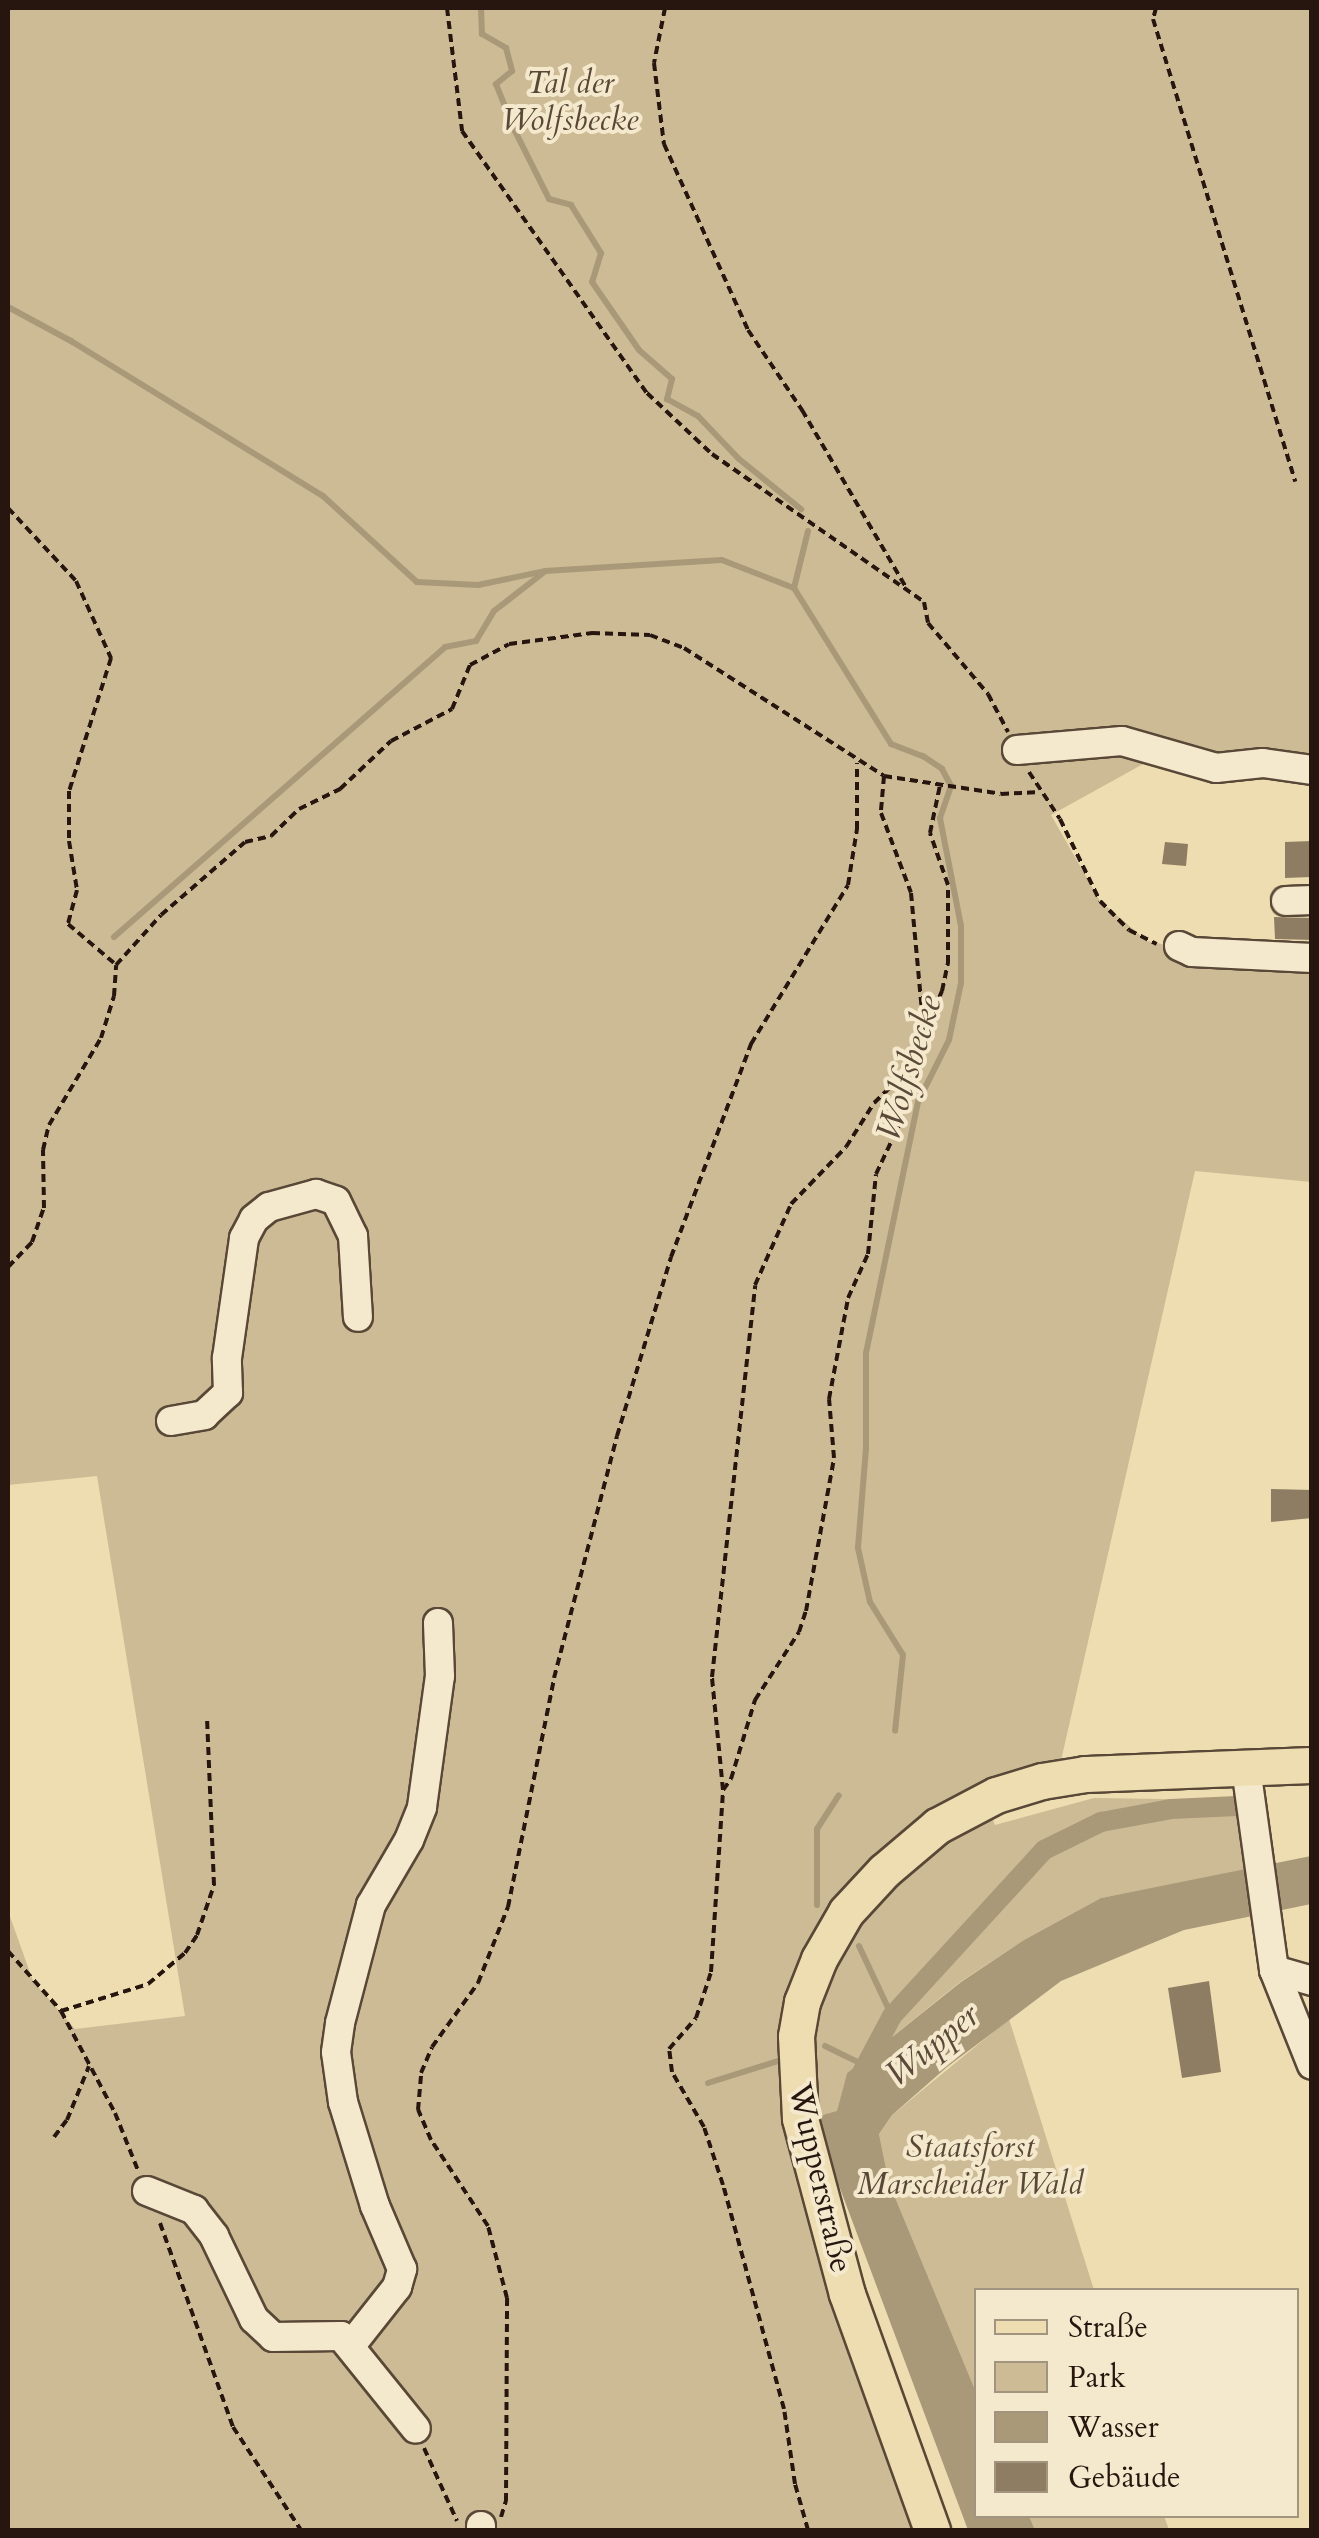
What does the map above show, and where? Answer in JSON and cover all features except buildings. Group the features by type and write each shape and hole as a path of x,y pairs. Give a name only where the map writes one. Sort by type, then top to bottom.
{"main road":[{"name":"Wupperstraße","path":"932,2530 847,2294 800,2118 796,2036 802,2002 819,1959 846,1912 884,1871 937,1826 996,1794 1042,1780 1085,1774 1312,1766"}],"street":[{"path":"1018,750 1122,741 1216,768 1263,763 1312,770"},
{"path":"1178,946 1192,952 1312,958"},
{"path":"171,1421 204,1415 228,1393 226,1358 244,1238 254,1219 269,1207 316,1194 336,1201 353,1236 358,1317"},
{"path":"352,2344 396,2287 402,2269 376,2206 344,2102 336,2052 340,2022 371,1906 422,1807 440,1676 438,1624"},
{"path":"1246,1768 1274,1970 1312,2065"},
{"path":"1274,1970 1312,1981"},
{"path":"146,2191 194,2210 214,2236 254,2318 273,2337 342,2336 416,2428"}],"path":[{"path":"448,8 462,131 647,393 712,454 924,602 928,623 988,694 1040,792 1060,819 1100,901 1147,942 1178,946"},
{"path":"665,8 654,63 664,144 748,330 802,410 910,593"},
{"path":"1156,8 1153,19 1295,482"},
{"path":"8,508 76,581 111,658 69,791 69,841 77,890 68,924 116,965"},
{"path":"8,1267 32,1242 44,1208 43,1150 49,1125 101,1038 114,996 116,965 161,915 245,842 271,836 299,809 340,789 391,741 452,709 470,664 530,638 592,633 650,635 684,648 857,763 884,776 959,788 1040,792"},
{"path":"416,2428 440,2492 459,2524 481,2528 501,2520 506,2501 508,2298 488,2226 438,2152 418,2110 421,2073 432,2048 478,1983 508,1907 554,1678 617,1436 680,1227 751,1044 848,885 857,829 857,763"},
{"path":"884,776 881,813 911,893 924,1036"},
{"path":"723,1790 732,1779 755,1700 800,1632 806,1611 834,1458 829,1399 848,1298 868,1254 876,1174 900,1123 908,1070 924,1036 948,963 948,885 930,833 942,786"},
{"path":"808,2530 795,2484 784,2410 712,2148 678,2087 669,2048 696,2018 708,1989 723,1790 712,1677 754,1285 791,1204 846,1147 874,1104 908,1070"},
{"path":"61,2011 148,1984 185,1953 196,1935 214,1885 207,1716"},
{"path":"8,1951 61,2011 90,2063 146,2191 233,2427 301,2530"},
{"path":"54,2137 67,2120 90,2063"}],"green space":[{"name":"Tal der Wolfsbecke","path":"8,8 1311,8 1311,782 1163,753 1051,815 1100,901 1147,941 1244,961 1244,971 1311,973 1311,1182 1195,1171 1060,1765 981,1789 995,1825 1094,1798 1236,1800 1244,1870 1101,1898 1024,1940 960,1982 847,2073 837,2112 819,2116 828,2148 809,2164 934,2530 8,2530 8,1911 33,1981 75,2029 185,2016 97,1476 8,1485"},
{"name":"Staatsforst Marscheider Wald","path":"1009,2019 1093,2288 974,2288 974,2387 889,2183 879,2134 892,2115"},
{"path":"1030,2518 1165,2518 1169,2530 1035,2530"}],"water":[{"name":"Wupper","path":"1311,1856 1311,1904 1184,1930 1061,1981 947,2067 892,2115 879,2134 889,2183 974,2387 974,2518 1030,2518 1035,2530 968,2530 838,2183 819,2116 837,2111 847,2073 961,1982 1024,1940 1101,1898"}],"waterway":[{"name":"Wolfsbecke","path":"481,8 482,34 506,48 512,71 496,84 515,131 549,199 571,205 601,253 592,282 639,350 672,379 667,399 698,416 739,459 801,509"},
{"path":"8,307 71,341 323,496 417,582 478,585 545,571 722,560 794,588"},
{"name":"Wolfsbecke","path":"808,531 794,588 891,744 923,756 942,769 951,786 940,818 961,926 961,983 949,1040 918,1102 866,1353 866,1448 858,1548 870,1602 903,1655 895,1731"},
{"path":"114,937 445,647 476,641 494,611 543,573"},
{"path":"817,1905 817,1829 839,1795"},
{"name":"Wupper","path":"858,2080 892,2016 1044,1850 1101,1822 1171,1809 1237,1806"},
{"path":"859,1946 892,2016"},
{"name":"Wupper","path":"825,2046 864,2065"},
{"path":"708,2083 778,2061"}]}
